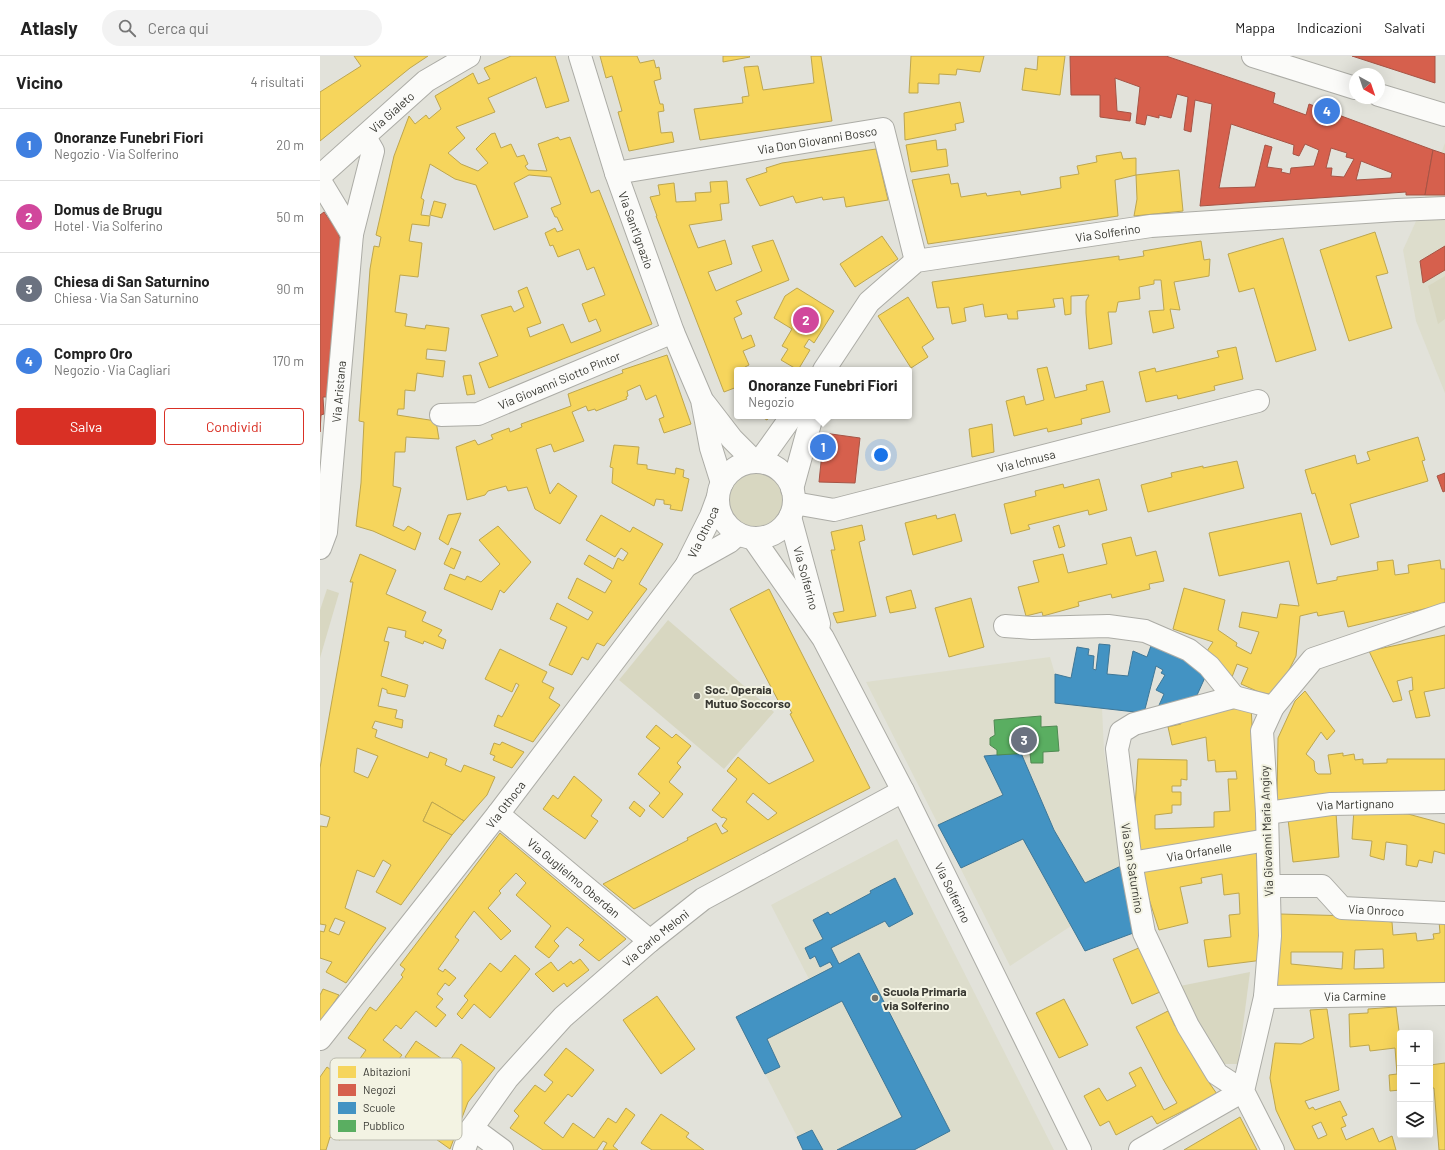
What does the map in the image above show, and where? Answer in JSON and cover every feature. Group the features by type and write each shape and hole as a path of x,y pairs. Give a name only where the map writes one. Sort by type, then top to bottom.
{"street":[{"name":"Via Gialeto","path":"320,176 426,82 469,56"},
{"name":"Via Sant'Ignazio","path":"580,56 616,173 673,332 702,400 720,490"},
{"path":"1253,56 1349,86"},
{"path":"1385,97 1443,116"},
{"name":"Via Don Giovanni Bosco","path":"616,173 883,129 916,261"},
{"name":"Via Aristana","path":"320,548 326,532 352,234 373,151 365,137"},
{"path":"320,181 352,234"},
{"name":"Via Solferino","path":"916,261 1151,226 1445,208"},
{"path":"826,367 870,302 916,261"},
{"name":"Via Giovanni Siotto Pintor","path":"441,414 478,414 673,332"},
{"name":"Via Sant'Ignazio","path":"702,400 732,439 757,462"},
{"name":"Via Ichnusa","path":"792,503 834,510 1258,401"},
{"path":"757,462 790,419"},
{"path":"792,503 783,473 776,468 757,462 737,467 731,471 720,490 718,508 722,519 729,527 745,536 771,535 785,525 792,503 811,419"},
{"name":"Via Othoca","path":"320,1039 498,814 686,566 711,516 720,490"},
{"name":"Via Solferino","path":"792,503 823,638"},
{"name":"Via Solferino","path":"745,536 823,638 903,791 1080,1150"},
{"name":"Via Othoca","path":"686,566 729,542 745,536"},
{"name":"Via Giovanni Maria Angioy","path":"1243,1091 1265,997 1270,936 1267,813 1262,731 1273,707 1313,659 1445,614"},
{"path":"1005,626 1032,628 1108,626 1145,631 1189,650 1209,666 1234,697"},
{"name":"Via San Saturnino","path":"1243,1091 1218,1074 1188,1026 1144,933 1131,863 1117,749 1121,732 1134,724 1234,697 1273,707"},
{"name":"Via Carlo Meloni","path":"464,1150 472,1128 507,1079 563,1017 650,941 703,899 903,791"},
{"name":"Via Martignano","path":"1267,813 1331,804 1445,802"},
{"name":"Via Guglielmo Oberdan","path":"498,814 650,941"},
{"name":"Via Orfanelle","path":"1131,863 1267,840"},
{"name":"Via Onroco","path":"1269,886 1322,886 1342,908 1445,913"},
{"name":"Via Carmine","path":"1265,997 1445,994"},
{"path":"1140,1150 1243,1091 1273,1150"},
{"path":"472,1128 502,1150"}],"shaded area":[{"path":"1445,143 1445,393 1416,321 1403,250 1417,219"},
{"path":"1445,276 1445,319 1438,324 1428,286"},
{"path":"750,469 762,469 778,478 785,488 787,500 785,512 778,522 762,531 750,531 739,526 730,517 725,506 725,494 730,483 739,474"},
{"path":"327,589 339,593 320,658 320,610"},
{"name":"Soc. Operaia Mutuo Soccorso","path":"668,620 774,712 724,769 619,680"},
{"path":"1050,657 1055,674 1056,703 1102,708 1104,751 1129,906 1136,932 1085,951 1071,926 1010,966 866,682"},
{"name":"Scuola Primaria via Solferino","path":"897,839 1054,1150 920,1150 919,1147 914,1150 804,1150 736,1017 809,979 771,905"},
{"path":"1250,972 1238,1064 1221,1064 1180,986"}],"building: Abitazioni":[{"path":"354,56 428,56 410,68 320,141 320,92 361,66"},
{"path":"511,56 555,56 569,101 546,108 536,77 488,98 495,112 456,127 465,138 448,153 461,164 478,171 488,163 476,149 491,134 495,133 501,148 511,144 517,157 524,155 528,164 525,166 528,170 547,171 538,144 558,137 560,140 570,137 591,193 599,190 652,324 489,388 479,363 498,356 481,315 511,306 514,312 524,307 518,291 527,287 541,323 527,328 530,337 563,324 571,343 601,331 596,319 589,322 582,304 605,295 594,267 587,270 579,249 558,257 553,245 550,246 545,233 555,228 557,232 563,230 551,208 561,204 551,177 529,175 514,183 528,217 494,230 476,185 455,179 430,164 421,198 424,200 421,215 430,216 429,226 412,224 409,241 422,243 418,277 400,275 395,312 407,314 405,326 425,329 426,325 449,328 446,351 427,349 426,359 445,361 443,377 417,373 415,391 405,390 404,409 398,409 397,415 436,421 439,439 406,437 405,452 395,452 393,486 401,488 393,526 404,531 408,526 421,533 415,550 373,531 356,526 361,483 364,422 359,421 370,269 374,246 379,247 381,237 376,235 394,156 409,116 415,124 426,115 429,119 441,109 435,96 473,73 478,84 490,79 484,68"},
{"path":"600,56 637,56 640,63 654,60 656,68 659,67 661,79 654,81 660,104 663,104 664,111 658,112 661,133 672,132 674,142 629,151 618,112 622,111 612,76 606,78"},
{"path":"723,56 749,56 750,57 723,62"},
{"path":"811,56 821,56 832,121 700,140 694,109 743,103 742,97 749,96 744,67 758,66 763,90 814,83"},
{"path":"911,56 984,56 980,72 957,69 956,75 939,74 939,84 918,83 918,93 909,93"},
{"path":"1038,56 1065,56 1060,95 1022,90 1025,68 1037,70"},
{"path":"960,102 964,122 955,124 956,130 905,140 904,113"},
{"path":"936,140 937,150 946,149 948,166 911,172 906,145"},
{"path":"876,149 888,200 846,207 844,197 823,200 822,197 796,203 793,196 760,206 746,179 767,172 766,168 782,163"},
{"path":"1121,152 1123,159 1136,158 1136,175 1115,180 1118,216 928,244 912,180 949,174 951,184 958,183 961,197 986,193 987,196 1020,191 1021,195 1061,188 1060,177 1079,174 1077,166 1097,162 1096,156"},
{"path":"1179,170 1183,211 1134,216 1137,199 1136,175"},
{"path":"727,181 729,203 720,204 722,220 689,225 698,248 725,240 732,264 708,272 716,291 762,271 752,246 773,240 789,280 736,301 742,314 734,318 742,339 751,335 755,346 743,351 749,365 745,367 734,367 734,388 724,392 650,197 660,195 658,185 674,183 676,202 696,201 695,193 711,192 710,182"},
{"path":"434,201 446,204 442,218 430,215"},
{"path":"1375,232 1388,273 1376,276 1392,328 1349,341 1320,250"},
{"path":"882,236 898,259 855,287 840,264"},
{"path":"1283,238 1316,350 1276,362 1254,288 1239,292 1228,254"},
{"path":"1201,241 1204,260 1210,259 1209,276 1174,282 1180,310 1170,309 1174,328 1153,333 1149,311 1164,310 1161,280 1154,280 1154,284 1139,287 1140,299 1118,302 1116,312 1108,312 1112,344 1089,349 1086,301 1089,295 1071,296 1071,314 1065,315 1063,298 1053,299 1055,307 1017,311 1018,319 1008,319 1007,314 985,317 983,304 964,308 966,321 952,324 949,307 937,308 932,282 1119,256 1119,260 1144,256 1143,251"},
{"path":"797,288 834,311 814,343 809,339 804,347 810,350 800,367 793,367 781,360 788,349 782,346 792,329 774,318 785,296"},
{"path":"908,297 934,339 922,347 928,357 910,367 878,316"},
{"path":"1236,347 1243,379 1214,386 1215,390 1178,399 1177,395 1146,402 1139,372 1155,368 1156,372 1219,357 1217,351"},
{"path":"667,355 691,424 664,433 659,419 664,417 656,395 646,400 640,385 627,391 627,399 596,411 595,409 588,411 586,406 572,412 584,441 554,452 551,444 536,449 550,494 558,483 577,496 560,524 535,509 527,487 508,491 506,486 488,491 485,495 467,500 456,447 475,440 478,445 493,439 491,435 509,428 510,432 522,427 521,424 571,406 568,394 623,373 622,370"},
{"path":"1047,367 1055,398 1087,390 1086,385 1103,381 1110,412 1081,419 1082,424 1048,432 1047,428 1014,436 1006,401 1024,396 1026,405 1044,400 1037,369"},
{"path":"471,375 475,394 467,395 463,376"},
{"path":"992,424 994,452 972,457 969,429"},
{"path":"1418,437 1425,460 1422,461 1428,481 1350,504 1359,537 1331,545 1315,493 1312,494 1305,470 1355,455 1357,464 1370,460 1367,452"},
{"path":"614,445 639,447 637,464 647,465 647,469 675,474 676,468 684,470 683,477 689,479 682,511 670,509 671,505 664,504 664,500 656,499 654,506 612,483 613,468 610,467"},
{"path":"1237,461 1244,488 1148,512 1141,485 1172,477 1171,473"},
{"path":"1099,479 1107,510 1089,515 1088,510 1028,525 1030,529 1011,534 1004,504 1036,496 1035,491 1063,484 1064,488"},
{"path":"461,513 448,545 439,539 448,515"},
{"path":"1301,513 1317,584 1337,580 1337,577 1378,570 1377,562 1393,560 1395,575 1409,573 1408,565 1440,560 1441,569 1445,569 1445,604 1348,627 1344,611 1318,616 1317,612 1300,616 1296,656 1276,696 1259,692 1241,684 1248,668 1237,664 1232,677 1202,652 1207,651 1213,642 1173,629 1184,588 1225,600 1218,630 1237,643 1236,646 1251,654 1259,632 1239,627 1242,612 1277,618 1280,604 1299,606 1289,561 1219,576 1209,533"},
{"path":"955,514 962,541 913,555 905,523 936,515 937,519"},
{"path":"601,515 630,532 633,527 663,544 639,584 647,589 604,646 597,643 588,660 582,657 572,675 549,665 567,627 550,619 557,603 588,620 593,612 568,598 577,578 605,593 612,581 584,564 589,555 613,569 618,558 623,561 628,553 621,548 615,557 586,540"},
{"path":"862,525 865,540 859,542 876,616 837,623 833,613 844,611 831,550 835,550 831,532"},
{"path":"1059,525 1065,546 1059,548 1053,527"},
{"path":"498,526 531,562 504,593 500,590 492,610 444,589 450,574 465,580 467,576 481,582 500,564 479,540"},
{"path":"1131,537 1136,556 1156,551 1164,581 1149,584 1150,589 1112,598 1111,594 1078,602 1079,606 1043,616 1042,612 1026,616 1018,587 1039,582 1033,561 1063,554 1068,573 1107,564 1102,544"},
{"path":"451,548 461,552 454,569 444,564"},
{"path":"360,554 396,570 386,594 426,612 422,621 442,630 438,636 446,640 443,649 424,641 423,644 405,637 406,631 388,627 384,641 389,642 381,676 408,685 405,697 387,693 387,690 382,688 378,706 397,710 395,718 403,720 402,728 375,721 372,728 377,730 375,737 428,758 430,752 447,759 445,765 461,772 464,765 495,777 487,795 464,821 432,802 423,821 452,835 401,905 376,892 391,865 383,860 374,877 357,870 345,908 386,928 346,983 326,972 332,962 320,958 320,931 324,932 326,925 320,924 320,826 327,827 330,817 320,814 320,768 353,582 350,582","holes":["357,748 378,756 368,778 354,772","335,918 345,922 339,935 329,931"]},
{"path":"769,589 870,788 634,909 603,884 688,840 687,838 716,823 722,834 728,831 722,826 727,819 722,818 712,810 737,779 727,771 738,757 769,784 814,761 790,714 792,713 786,703 781,706 730,609","holes":["753,793 777,813 768,820 746,802"]},
{"path":"911,590 916,608 890,613 886,597"},
{"path":"971,598 984,647 949,657 935,608"},
{"path":"1445,635 1445,688 1424,692 1430,716 1416,718 1409,691 1413,690 1412,677 1397,681 1402,700 1393,702 1369,651"},
{"path":"500,649 547,672 542,682 554,688 549,698 560,705 533,742 494,726 498,715 502,717 519,685 516,683 512,692 485,679"},
{"path":"1305,691 1335,731 1327,740 1321,732 1306,754 1314,761 1315,771 1318,774 1331,774 1328,755 1343,753 1343,756 1354,754 1355,760 1363,759 1363,764 1387,763 1387,759 1445,759 1445,790 1425,795 1277,804 1278,738 1295,701"},
{"path":"1251,706 1258,837 1139,852 1135,808 1138,759 1187,760 1187,780 1181,779 1181,786 1172,786 1172,792 1181,792 1181,805 1172,805 1172,813 1155,815 1155,829 1214,827 1214,812 1230,811 1228,779 1237,779 1236,771 1216,772 1215,760 1208,761 1206,737 1172,745 1168,727 1181,724 1180,717"},
{"path":"656,725 672,738 676,734 691,746 677,763 681,767 669,782 683,794 663,818 649,806 660,793 638,774 660,748 646,737"},
{"path":"502,742 524,752 512,768 493,760 495,756 490,754 494,743 500,745"},
{"path":"574,776 602,800 591,816 598,821 585,839 543,809 553,795 558,799"},
{"path":"634,801 645,810 640,817 629,808"},
{"path":"432,802 464,821 452,835 423,821"},
{"path":"1354,809 1408,814 1445,824 1445,854 1434,851 1432,863 1419,860 1417,867 1406,865 1407,845 1386,842 1384,860 1370,856 1372,841 1352,839"},
{"path":"1336,813 1339,857 1293,862 1288,819"},
{"path":"500,833 626,939 599,961 579,945 584,940 567,927 554,941 559,946 549,958 535,947 551,926 516,895 526,883 516,873 499,891 501,893 488,908 511,931 501,940 474,911 455,937 459,940 438,969 443,972 445,969 456,978 449,986 445,983 437,994 443,999 436,1007 446,1015 436,1027 416,1011 401,1029 396,1025 383,1040 402,1055 400,1058 360,1058 366,1050 348,1038 370,1007 376,1011 403,977 401,975 405,969 400,965"},
{"path":"1256,849 1263,960 1208,967 1204,940 1231,937 1229,915 1240,914 1239,893 1224,895 1222,874 1201,878 1202,883 1180,887 1188,923 1159,930 1140,871"},
{"path":"1280,914 1352,916 1392,922 1393,935 1416,933 1417,941 1434,939 1433,934 1440,933 1439,921 1445,920 1445,988 1277,992","holes":["1383,949 1384,968 1354,969 1355,950","1291,952 1343,952 1342,969 1291,964"]},
{"path":"1141,947 1160,992 1132,1004 1113,959"},
{"path":"515,955 530,969 490,1018 474,1004 462,1019 457,1014 468,1000 464,996 490,963 501,972"},
{"path":"580,959 589,970 567,987 564,983 553,992 535,974 551,962 558,971 571,961 573,964"},
{"path":"323,989 339,995 320,1024 320,995"},
{"path":"657,996 695,1049 661,1074 623,1020"},
{"path":"1064,999 1088,1045 1059,1058 1036,1013"},
{"path":"1396,1007 1399,1030 1397,1030 1397,1074 1395,1048 1370,1051 1369,1045 1350,1047 1349,1014 1368,1013 1368,1009"},
{"path":"1327,1009 1339,1090 1305,1101 1309,1109 1313,1107 1315,1110 1340,1101 1347,1115 1342,1117 1346,1126 1341,1128 1346,1140 1373,1128 1379,1142 1392,1136 1396,1150 1295,1150 1276,1110 1270,1078 1275,1043 1301,1044 1314,1038 1310,1010","holes":["1321,1122 1327,1135 1318,1139 1312,1126"]},
{"path":"1168,1011 1175,1026 1178,1024 1210,1084 1217,1094 1157,1124 1152,1116 1116,1135 1109,1121 1100,1126 1084,1096 1099,1088 1107,1101 1136,1086 1129,1073 1141,1067 1164,1110 1177,1103 1136,1027"},
{"path":"416,1041 441,1058 406,1058 405,1057"},
{"path":"461,1044 495,1068 468,1102 462,1118 462,1058 451,1058"},
{"path":"566,1048 594,1070 572,1097 568,1094 544,1123 563,1138 573,1123 594,1138 608,1118 616,1123 626,1108 635,1115 613,1146 618,1150 603,1150 607,1143 603,1141 597,1150 543,1150 510,1128 519,1116 514,1111 535,1085 545,1092 553,1082 544,1075"},
{"path":"1445,1063 1445,1150 1439,1150 1433,1088 1433,1065"},
{"path":"327,1067 330,1069 330,1137 326,1150 320,1150 320,1077"},
{"path":"1397,1074 1397,1090 1390,1091 1389,1075"},
{"path":"661,1114 689,1133 686,1137 704,1150 652,1150 641,1143"},
{"path":"1240,1117 1257,1150 1184,1150"},
{"path":"437,1140 453,1140 450,1149"}],"building: Negozi":[{"path":"1070,56 1166,56 1275,93 1273,103 1306,115 1309,104 1433,150 1425,195 1406,195 1406,192 1200,206 1212,104 1195,100 1191,132 1184,130 1188,97 1177,94 1171,118 1159,115 1159,118 1147,115 1145,125 1136,123 1140,87 1115,78 1117,111 1131,113 1130,121 1100,117 1100,95 1071,95","holes":["1231,124 1294,145 1293,154 1299,156 1305,144 1319,150 1314,166 1291,168 1290,174 1281,172 1282,169 1267,167 1272,147 1265,145 1255,187 1219,188","1331,148 1347,153 1346,157 1354,159 1344,177 1331,176 1332,168 1326,168","1361,161 1392,173 1391,178 1356,180"]},
{"path":"1352,56 1435,56 1435,83"},
{"path":"1433,150 1445,154 1445,195 1425,195"},
{"path":"324,212 338,232 343,250 329,397 323,397 324,414 321,415 320,432 320,215"},
{"path":"1445,246 1445,270 1423,283 1420,261"},
{"path":"824,433 860,438 855,483 819,482"},
{"path":"1445,473 1445,491 1443,492 1437,476"}],"building: Scuole":[{"path":"1152,643 1200,665 1207,673 1193,704 1156,712 1164,694 1156,690 1165,675 1161,673 1163,670 1156,666 1144,713 1055,703 1055,674 1071,678 1077,647 1089,649 1088,655 1094,656 1093,669 1096,670 1099,644 1110,645 1107,674 1128,676 1133,651 1147,657"},
{"path":"1021,753 1054,830 1085,883 1123,865 1136,932 1085,951 1023,839 961,868 938,825 1003,795 984,756"},
{"path":"895,878 913,914 889,927 885,921 831,948 839,964 859,953 950,1131 914,1150 837,1150 902,1117 842,1001 767,1039 780,1067 765,1074 736,1017 833,967 830,962 820,967 815,956 810,959 805,948 823,939 813,920 828,912 830,915"},
{"path":"812,1130 823,1150 803,1150 797,1137"}],"building: Pubblico":[{"path":"1041,716 1041,727 1057,726 1059,751 1043,752 1043,763 1031,763 1030,753 997,755 997,750 990,745 990,738 995,735 994,720"}],"place":[{"name":"Compro Oro","path":"1327,111"},
{"name":"Domus de Brugu","path":"806,320"},
{"name":"Onoranze Funebri Fiori","path":"823,447"},
{"name":"Soc. Operaia Mutuo Soccorso","path":"697,696"},
{"name":"Chiesa di San Saturnino","path":"1024,740"},
{"name":"Scuola Primaria via Solferino","path":"875,998"}]}
